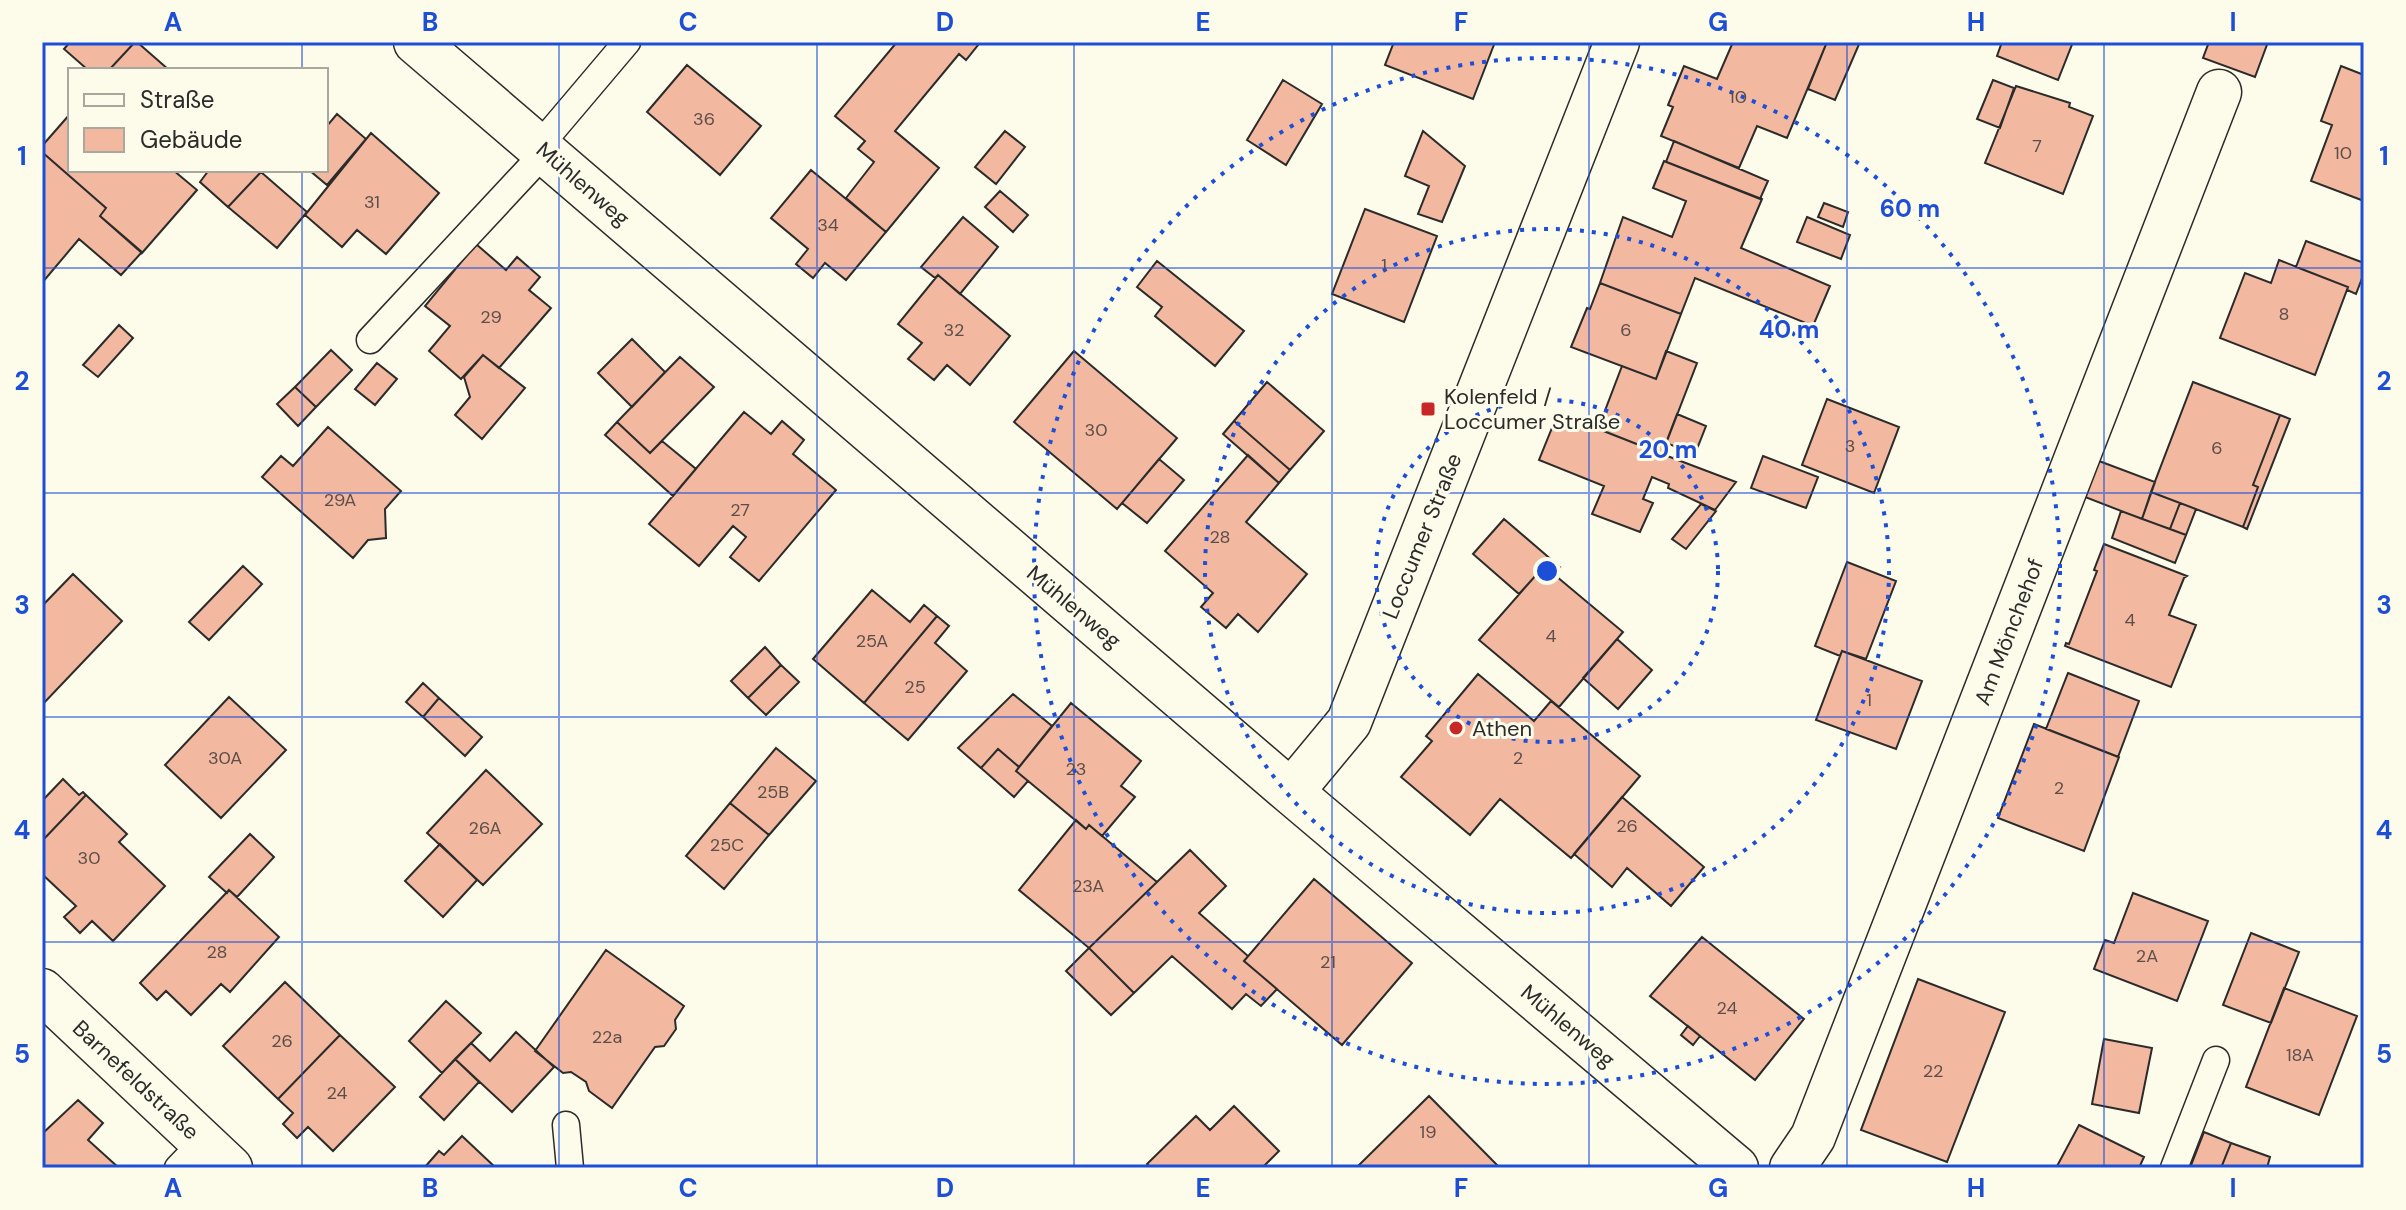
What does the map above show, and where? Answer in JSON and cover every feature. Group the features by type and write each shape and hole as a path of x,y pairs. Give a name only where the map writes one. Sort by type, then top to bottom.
{"street":[{"name":"Mühlenweg","path":"416,42 1291,792 1736,1168"},
{"name":"Loccumer Straße","path":"1291,792 1349,722 1617,42"},
{"name":"Am Mönchehof","path":"1792,1168 1813,1137 2219,92"},
{"name":"Barnefeldstraße","path":"42,991 203,1159"}],"lane":[{"path":"370,340 542,149 627,42"},
{"path":"2174,1168 2216,1060"},
{"path":"566,1125 570,1168"}],"building":[{"path":"70,42 135,42 111,68 86,68 64,49"},
{"path":"137,42 167,68 111,68"},
{"path":"897,42 975,42 978,45 966,60 959,54 895,131 939,168 886,232 846,198 874,162 858,149 865,141 835,116"},
{"path":"1394,42 1495,42 1473,99 1385,65"},
{"path":"1733,42 1827,42 1787,138 1757,126 1739,168 1661,136 1673,107 1668,105 1684,66 1717,79"},
{"path":"1827,42 1860,42 1835,100 1808,89"},
{"path":"2002,42 2073,42 2058,80 1997,56"},
{"path":"2209,42 2268,42 2255,77 2203,58"},
{"path":"687,65 761,126 720,175 647,112"},
{"path":"2341,66 2364,75 2364,201 2311,181 2332,125 2321,121"},
{"path":"1283,80 1322,104 1286,165 1247,140"},
{"path":"1993,80 2014,88 2000,128 1977,119"},
{"path":"2016,86 2070,103 2069,107 2093,116 2063,194 1985,163"},
{"path":"337,114 366,139 327,185 311,172 328,172 328,125"},
{"path":"68,116 68,172 175,172 197,190 142,253 100,216 106,208 42,152 42,146"},
{"path":"1005,131 1025,147 996,184 975,167"},
{"path":"1423,131 1465,166 1442,222 1418,214 1429,186 1405,176"},
{"path":"371,133 439,193 386,254 357,230 342,247 305,215"},
{"path":"1674,141 1768,181 1760,199 1666,162"},
{"path":"42,152 106,208 100,216 142,252 121,275 79,239 42,283"},
{"path":"1664,161 1762,199 1741,248 1830,286 1813,326 1695,278 1681,314 1600,283 1623,217 1672,237 1686,201 1653,188"},
{"path":"811,170 886,232 846,280 825,263 813,278 796,264 808,249 771,218"},
{"path":"208,172 261,172 228,207 200,182"},
{"path":"261,172 307,212 277,248 228,207"},
{"path":"1000,191 1028,215 1013,232 985,207"},
{"path":"1824,203 1848,212 1843,227 1818,217"},
{"path":"1365,209 1437,236 1404,322 1332,294"},
{"path":"963,217 998,247 960,294 938,275 935,278 921,267"},
{"path":"1807,217 1850,235 1841,259 1797,242"},
{"path":"2306,241 2364,263 2364,273 2356,294 2347,290 2348,287 2296,267"},
{"path":"476,244 506,270 517,257 540,277 529,290 551,308 499,368 483,355 461,379 429,351 450,326 425,306"},
{"path":"2279,260 2348,287 2315,375 2220,338 2245,273 2271,283"},
{"path":"1157,261 1244,331 1215,366 1155,316 1162,307 1137,287"},
{"path":"938,275 1010,336 970,385 947,365 934,380 908,359 922,343 898,324"},
{"path":"1600,283 1681,314 1656,379 1571,347"},
{"path":"119,325 133,338 98,377 83,365"},
{"path":"632,339 665,372 632,407 598,373"},
{"path":"331,350 352,370 316,407 295,387"},
{"path":"1074,351 1177,438 1117,509 1014,422"},
{"path":"1666,351 1697,363 1662,454 1598,429 1622,366 1656,379"},
{"path":"483,355 525,388 482,439 455,415 470,397 464,377"},
{"path":"680,357 714,387 650,453 617,422"},
{"path":"377,363 397,379 375,405 355,389"},
{"path":"1267,382 1324,431 1290,470 1234,421"},
{"path":"2193,382 2280,415 2253,485 2258,487 2243,527 2151,492"},
{"path":"295,387 316,407 298,426 277,404"},
{"path":"1827,399 1899,427 1874,493 1802,465"},
{"path":"744,412 771,434 782,421 804,440 793,454 836,490 759,581 730,557 746,537 733,526 699,566 649,524"},
{"path":"1558,413 1736,482 1715,510 1652,477 1643,499 1653,503 1640,532 1592,514 1604,486 1539,460"},
{"path":"1677,414 1706,426 1695,454 1666,443"},
{"path":"2280,415 2290,419 2247,529 2243,527 2258,487 2253,485"},
{"path":"1234,421 1290,470 1279,483 1223,434"},
{"path":"617,422 650,453 662,441 696,469 673,496 605,435"},
{"path":"328,427 401,491 385,509 386,538 368,540 353,558 262,477 281,456 293,466"},
{"path":"1248,455 1279,483 1246,522 1307,574 1258,632 1238,614 1226,628 1201,607 1213,593 1165,551"},
{"path":"1763,456 1818,477 1806,508 1751,488"},
{"path":"1159,459 1184,480 1147,523 1122,503"},
{"path":"2099,461 2155,482 2142,519 2085,497"},
{"path":"2151,492 2180,503 2170,529 2142,519"},
{"path":"2180,503 2196,509 2186,535 2170,529"},
{"path":"1701,504 1716,511 1686,549 1672,539"},
{"path":"2121,511 2186,535 2175,563 2112,538"},
{"path":"1504,519 1560,567 1554,574 1544,566 1519,594 1473,554"},
{"path":"2104,544 2187,576 2169,615 2196,625 2171,687 2065,646 2069,644 2097,571 2094,570"},
{"path":"1847,562 1896,581 1866,659 1842,651 1840,656 1815,646"},
{"path":"243,566 262,584 209,640 189,622"},
{"path":"1544,566 1623,632 1559,707 1479,640"},
{"path":"73,574 122,621 42,705 42,606"},
{"path":"872,590 910,622 924,605 937,616 864,703 813,659"},
{"path":"937,616 949,626 935,643 967,671 908,740 864,703"},
{"path":"1617,639 1652,670 1618,709 1583,678"},
{"path":"765,647 781,665 748,698 731,681"},
{"path":"1842,651 1922,681 1896,749 1816,720"},
{"path":"781,665 799,682 766,715 748,698"},
{"path":"2068,673 2139,701 2118,757 2046,729"},
{"path":"1478,674 1534,721 1551,701 1640,776 1571,858 1500,799 1470,835 1401,777 1432,741 1426,736"},
{"path":"423,683 439,698 423,717 406,702"},
{"path":"1013,694 1052,726 1019,767 998,749 981,768 958,748"},
{"path":"229,697 286,750 221,818 165,765"},
{"path":"439,698 482,737 465,756 423,717"},
{"path":"1071,703 1141,761 1121,786 1135,797 1102,836 1089,825 1086,829 1016,771"},
{"path":"2034,724 2119,757 2084,851 1998,818"},
{"path":"776,748 816,781 769,835 730,803"},
{"path":"998,749 1019,767 1016,771 1028,781 1014,797 981,768"},
{"path":"486,770 542,824 483,885 427,833"},
{"path":"63,779 79,795 83,792 86,795 42,841 42,801"},
{"path":"86,795 127,834 119,842 165,886 113,941 92,921 80,933 64,917 76,906 42,874 42,841"},
{"path":"1622,797 1704,867 1671,906 1627,868 1612,887 1574,854"},
{"path":"730,803 769,835 724,889 686,856"},
{"path":"1076,820 1086,829 1089,825 1157,882 1089,948 1019,890"},
{"path":"250,834 274,857 237,897 229,890 227,893 209,877"},
{"path":"440,844 477,880 443,917 405,881"},
{"path":"1190,850 1226,886 1199,913 1248,956 1244,961 1277,989 1261,1006 1246,994 1232,1009 1172,956 1134,993 1089,948"},
{"path":"1314,879 1412,963 1342,1045 1244,961"},
{"path":"229,890 279,937 230,992 221,984 191,1015 166,991 157,1000 140,983"},
{"path":"2133,893 2208,921 2177,1001 2094,969 2105,940 2114,943"},
{"path":"2251,933 2299,952 2271,1023 2223,1005"},
{"path":"1702,937 1804,1019 1755,1080 1650,996"},
{"path":"1089,948 1134,993 1111,1015 1066,971"},
{"path":"606,950 684,1006 675,1020 676,1029 664,1046 655,1047 612,1108 589,1091 586,1082 571,1072 563,1073 535,1051"},
{"path":"1918,979 2005,1012 1947,1162 1861,1130"},
{"path":"285,982 340,1035 278,1099 223,1046"},
{"path":"2284,988 2357,1016 2319,1115 2246,1087"},
{"path":"446,1001 481,1033 442,1073 409,1041"},
{"path":"1688,1026 1700,1036 1693,1045 1681,1035"},
{"path":"516,1032 554,1067 512,1112 455,1059 471,1043 490,1061"},
{"path":"340,1035 395,1087 333,1151 308,1127 297,1138 283,1124 293,1113 278,1099"},
{"path":"2104,1039 2152,1048 2139,1113 2092,1104"},
{"path":"455,1059 479,1082 444,1120 420,1097"},
{"path":"1429,1096 1500,1168 1356,1168"},
{"path":"78,1100 103,1123 88,1140 119,1168 42,1168 42,1134"},
{"path":"1234,1106 1279,1151 1262,1168 1151,1168 1147,1164 1196,1116 1210,1130"},
{"path":"2079,1125 2144,1157 2139,1168 2056,1168"},
{"path":"2204,1132 2231,1143 2221,1168 2190,1168"},
{"path":"462,1136 496,1168 424,1168 439,1151 444,1155"},
{"path":"2231,1143 2270,1157 2267,1168 2221,1168"}],"place":[{"name":"Kolenfeld / Loccumer Straße","path":"1428,409"},
{"name":"Athen","path":"1456,728"}]}
